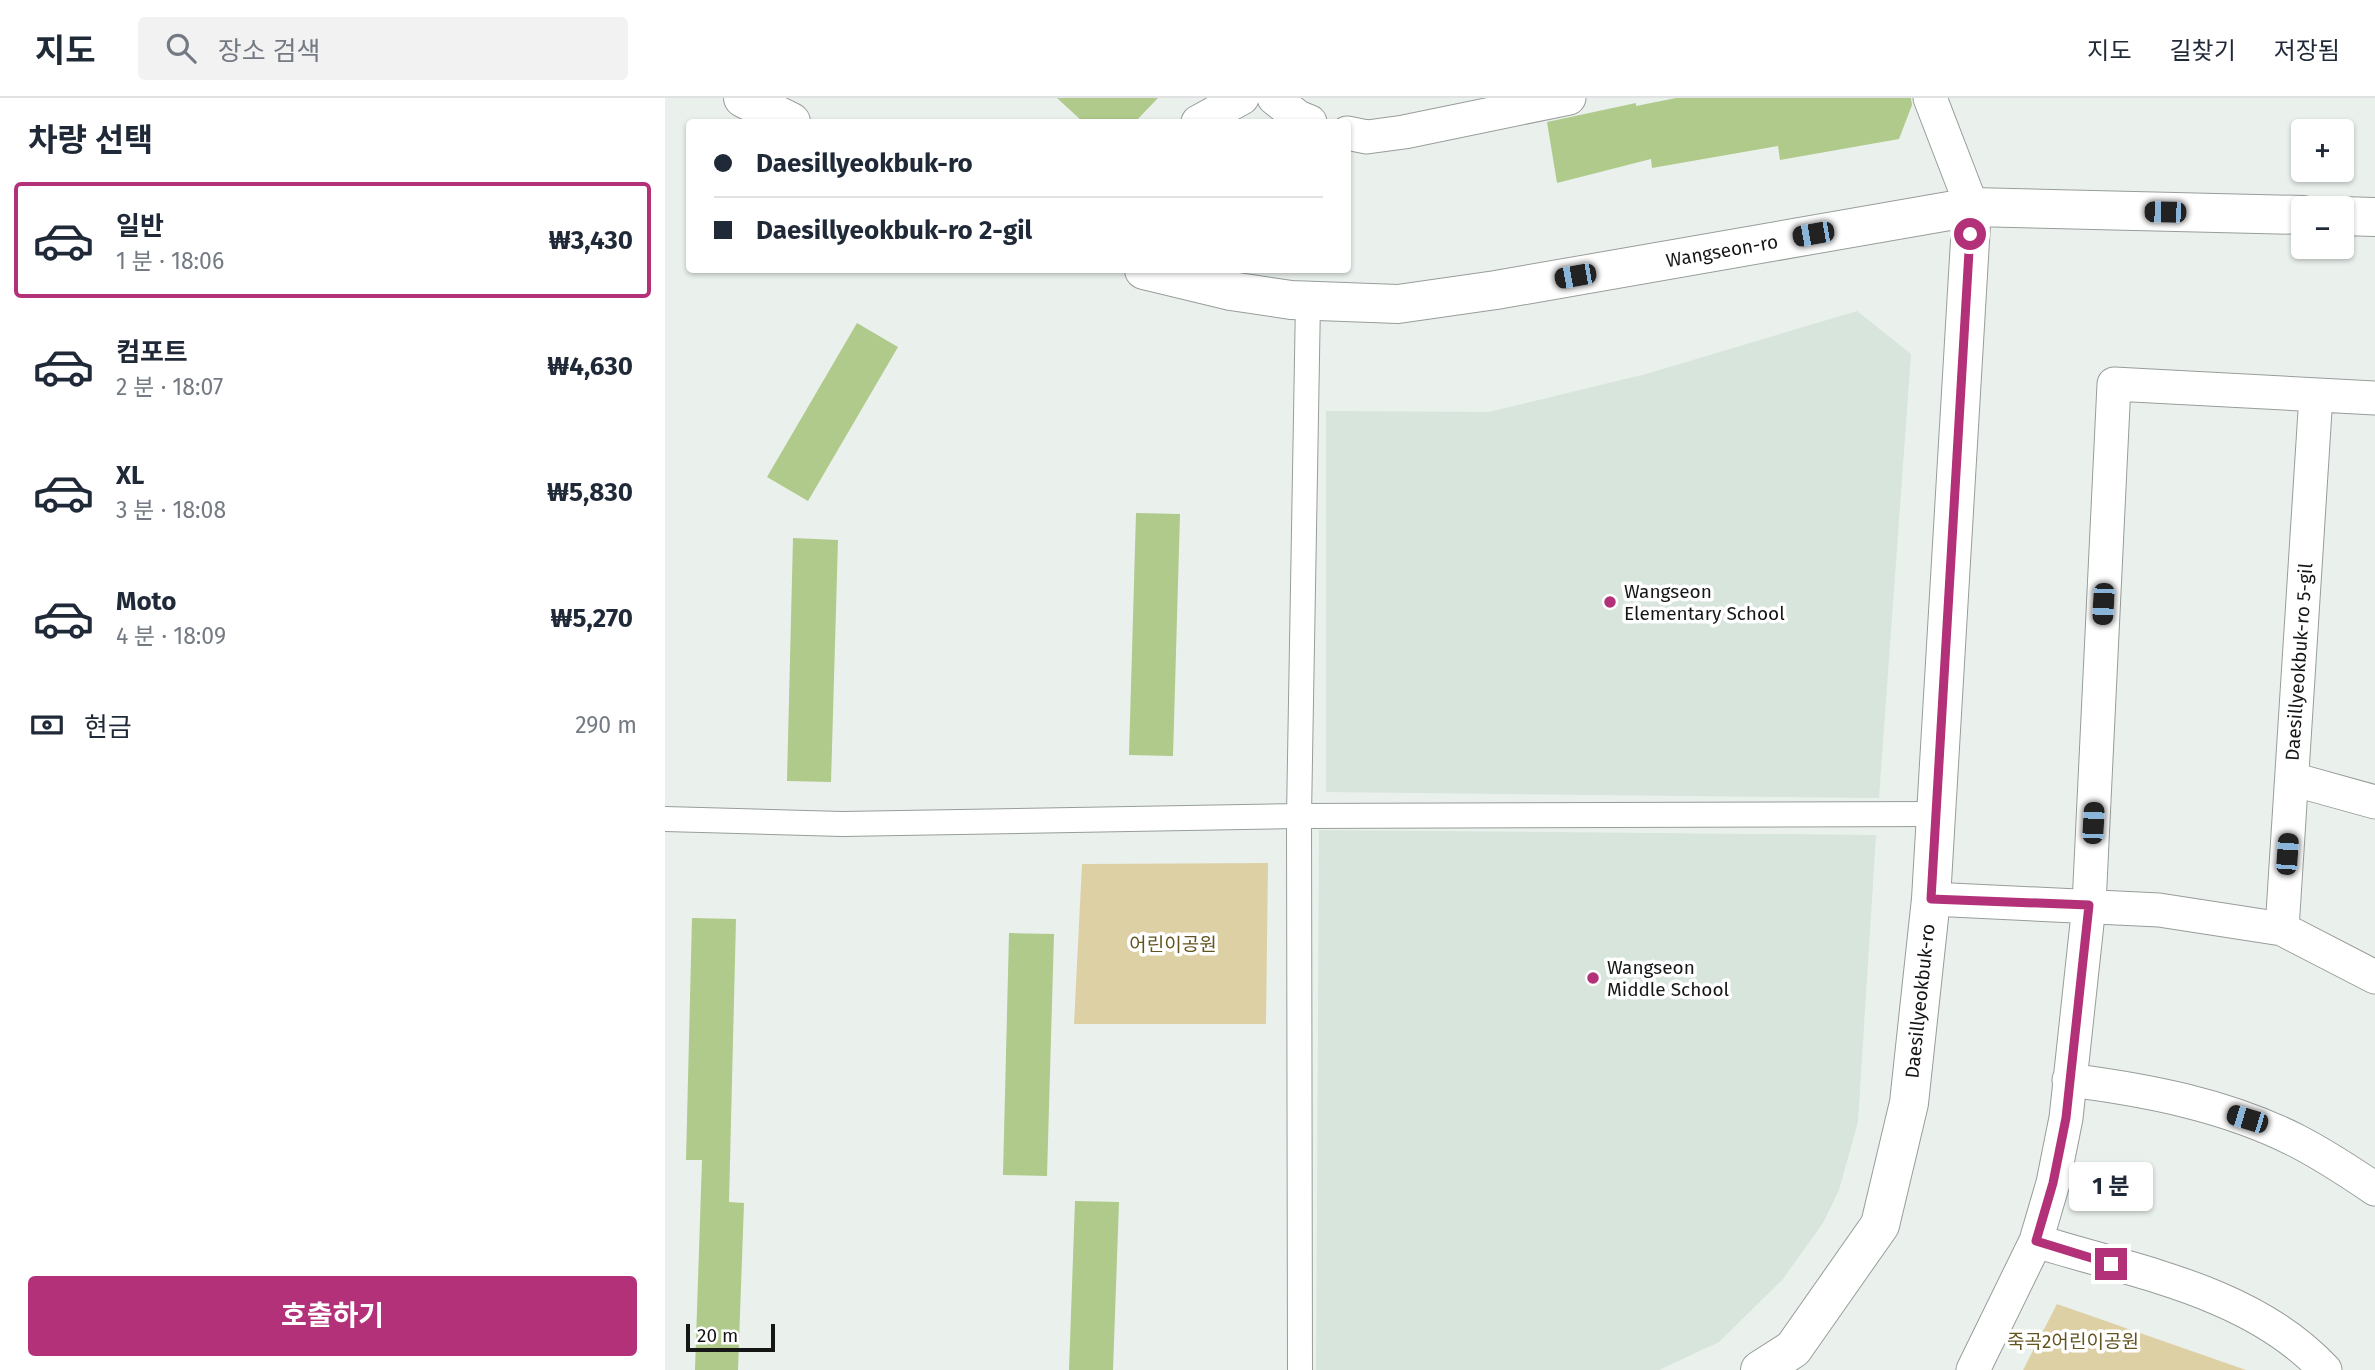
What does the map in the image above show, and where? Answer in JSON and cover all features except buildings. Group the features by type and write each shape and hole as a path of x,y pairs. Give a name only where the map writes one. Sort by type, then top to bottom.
{"main road":[{"path":"743,98 785,119"},
{"name":"Wangseon-ro","path":"1157,273 1231,291 1308,301 1398,304 1496,290 1972,207 2291,215"},
{"name":"Daesillyeokbuk-ro","path":"1760,1370 1793,1349 1880,1225 1909,1103 1931,899 1972,207"},
{"path":"2354,216 2375,217"}],"street":[{"path":"1204,119 1242,98"},
{"path":"1273,98 1303,119"},
{"path":"1351,134 1367,136 1404,132 1569,98"},
{"path":"1930,98 1972,207"},
{"path":"1300,1370 1299,816 1308,301"},
{"path":"1973,1370 2036,1241 2053,1183 2069,1080 2089,905 2114,384 2375,398"},
{"name":"Daesillyeokbuk-ro 5-gil","path":"2282,929 2316,395"},
{"path":"2292,779 2375,802"},
{"path":"665,819 842,824 1299,816 1935,814"},
{"path":"1931,899 2159,910 2282,929 2375,977"},
{"path":"2069,1080 2140,1089 2247,1119 2297,1141 2375,1189"},
{"path":"2036,1241 2202,1292 2257,1317 2291,1337 2325,1370"}],"shaded area":[{"name":"Wangseon Elementary School","path":"1857,311 1911,354 1879,798 1326,792 1326,411 1489,412 1646,374"},
{"name":"Wangseon Middle School","path":"1319,830 1876,835 1858,1122 1839,1190 1823,1223 1783,1279 1719,1342 1659,1370 1316,1370"}],"green space":[{"name":"어린이공원","path":"1268,863 1266,1024 1074,1024 1082,864"},
{"name":"죽곡2어린이공원","path":"2057,1304 2246,1370 2023,1370"}],"place":[{"name":"Wangseon Elementary School","path":"1610,602"},
{"name":"Wangseon Middle School","path":"1593,978"}],"route":[{"path":"1970,234 1931,899 2089,905 2066,1118 2053,1183 2036,1241 2111,1264"}]}
